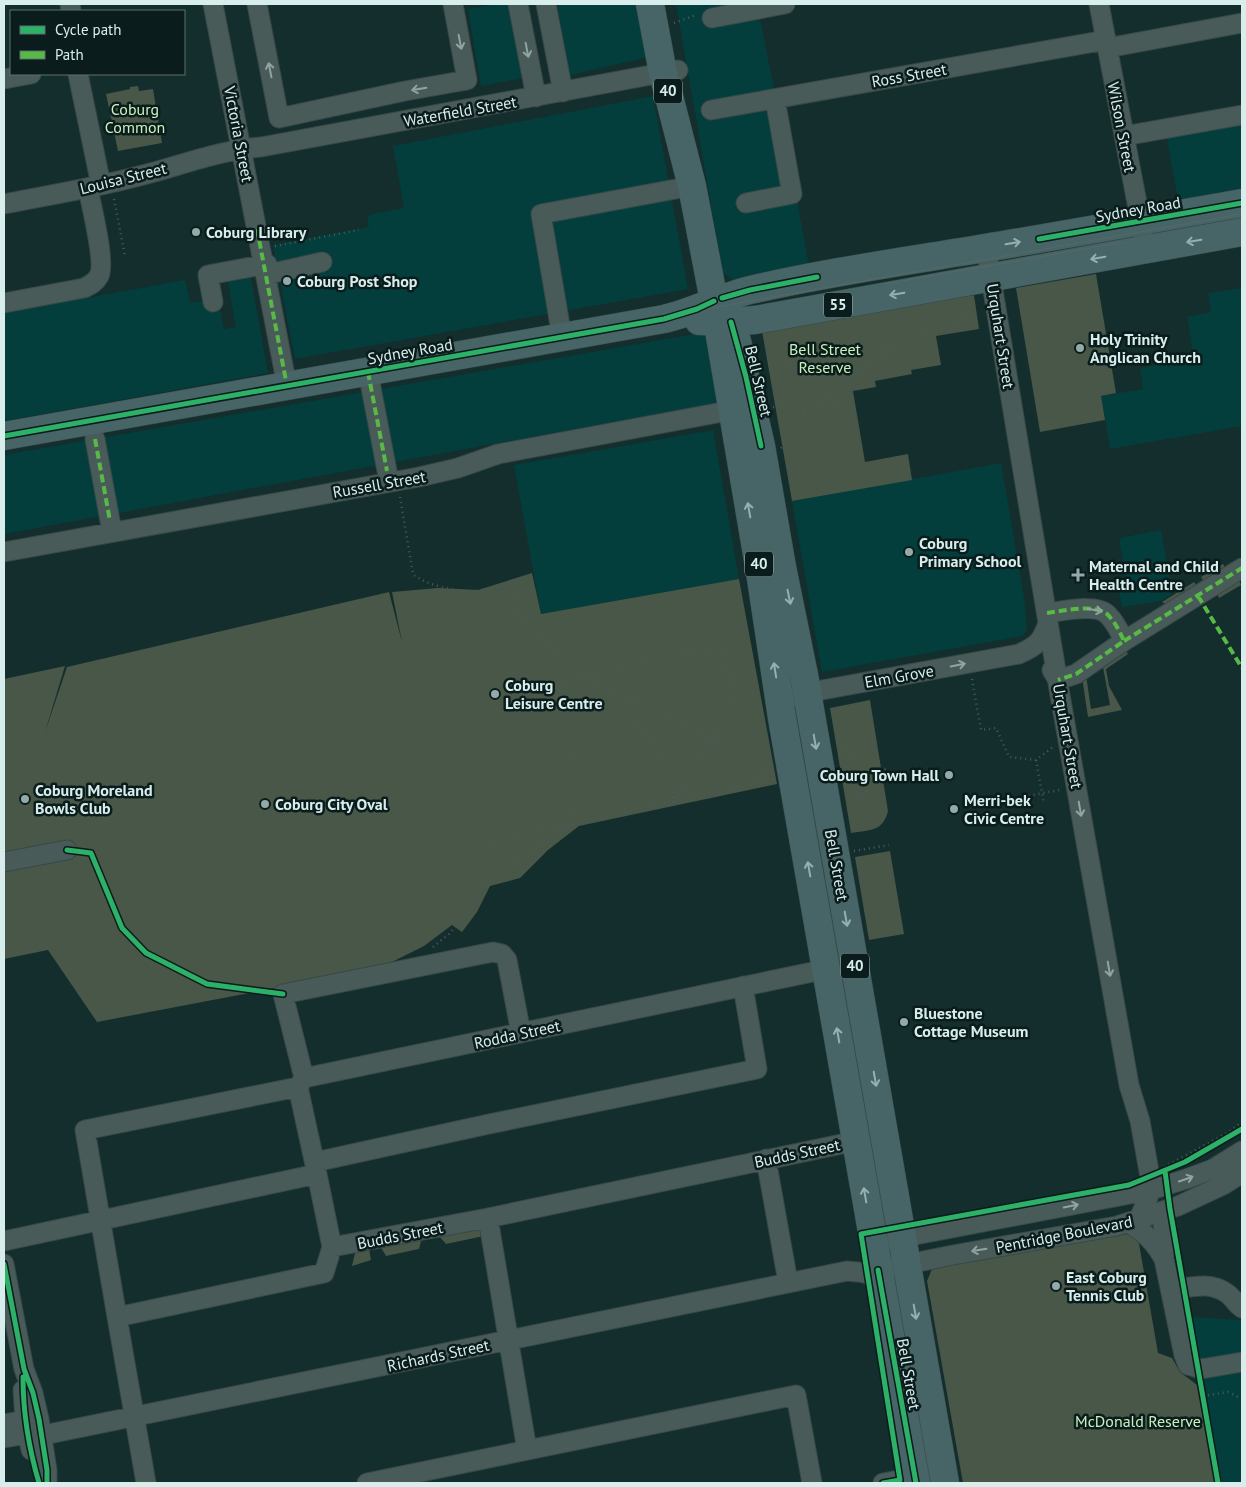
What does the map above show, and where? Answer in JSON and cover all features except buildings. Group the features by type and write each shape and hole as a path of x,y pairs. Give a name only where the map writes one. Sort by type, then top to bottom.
{"highway":[{"name":"Bell Street","path":"650,4 684,114 691,182 705,253 721,311 752,408 771,570 780,700 916,1480"},
{"name":"Bell Street","path":"668,14 670,72"},
{"name":"Sydney Road","path":"721,311 750,290 848,270 1242,203"},
{"name":"Sydney Road","path":"4,436 664,319 721,311 761,319 982,286 1146,250 1242,232"},
{"name":"Bell Street","path":"771,570 807,694 945,1483"}],"street":[{"name":"Victoria Street","path":"213,4 287,386"},
{"path":"257,4 279,118 405,91 467,80 453,4"},
{"path":"518,4 536,96"},
{"path":"546,4 563,92"},
{"path":"705,14 785,4"},
{"name":"Wilson Street","path":"1099,4 1146,250"},
{"name":"Ross Street","path":"711,110 1242,23"},
{"name":"Waterfield Street","path":"242,148 261,147 670,72"},
{"path":"4,79 26,75"},
{"path":"4,302 84,288 92,285 99,276 101,262 100,185 78,75"},
{"path":"450,84 455,111"},
{"path":"746,203 792,194 775,99"},
{"path":"328,108 332,134"},
{"path":"1124,136 1242,115"},
{"name":"Louisa Street","path":"4,204 100,185 242,148"},
{"path":"562,337 541,214 691,182"},
{"name":"Urquhart Street","path":"986,248 982,286 1048,618 1129,1085 1155,1179"},
{"path":"213,302 208,275 267,264 270,274 322,262"},
{"path":"368,372 387,471"},
{"name":"Russell Street","path":"4,552 419,477 458,468 498,454 752,408"},
{"path":"96,439 110,521"},
{"path":"1058,680 1076,674 1124,641 1242,568"},
{"path":"1048,618 1094,608 1107,613 1124,641"},
{"name":"Elm Grove","path":"780,700 1019,654 1034,647 1044,636 1048,618"},
{"name":"Elm Grove","path":"1019,654 1040,658 1050,667 1058,680"},
{"path":"4,862 67,850"},
{"path":"117,1318 324,1273 332,1247 283,994 493,952 502,954 507,960 521,1033"},
{"name":"Rodda Street","path":"99,1219 85,1130 521,1033 827,969"},
{"path":"4,1240 316,1168 489,1124 757,1069 743,986"},
{"name":"Budds Street","path":"332,1247 488,1218 856,1141"},
{"name":"Pentridge Boulevard","path":"877,1261 902,1237 1155,1179 1186,1179 1213,1168 1242,1151"},
{"path":"766,1160 788,1282"},
{"name":"Pentridge Boulevard","path":"877,1261 907,1264 1117,1226 1163,1212 1197,1198 1242,1173"},
{"path":"1155,1179 1134,1221 1150,1238 1164,1259"},
{"path":"1163,1212 1164,1259 1184,1355 1188,1365 1200,1369 1242,1362"},
{"path":"488,1218 527,1450"},
{"path":"99,1219 146,1483"},
{"name":"Richards Street","path":"31,1432 134,1417 846,1271 865,1272 874,1275 877,1261 865,1261 846,1271"},
{"path":"4,1264 24,1369 33,1393 31,1432 39,1483"},
{"path":"1171,1290 1201,1285 1213,1287 1225,1292 1242,1308"},
{"path":"367,1483 796,1395 812,1483"},
{"path":"4,1424 31,1432"},
{"path":"4,1438 31,1432"},
{"path":"31,1432 47,1470 47,1483"},
{"path":"883,1483 916,1480"}],"path":[{"path":"668,14 680,22 693,16 705,14"},
{"path":"100,185 125,256"},
{"path":"272,246 360,230"},
{"path":"752,408 782,406 805,409 833,404 844,387 864,369 889,352 919,335 941,332 954,326 982,286"},
{"path":"847,320 865,342 889,352"},
{"path":"769,338 782,350 792,368 833,404"},
{"path":"779,449 797,428 805,409"},
{"path":"400,494 413,574 418,579 443,587 470,591 511,584 520,616 528,628 586,676 609,690 657,710 776,779 578,822 556,837 491,872 470,909 449,934 429,950"},
{"path":"731,646 739,647 745,652 745,665 742,669 734,672 727,671 722,666 720,660 722,653 731,646"},
{"path":"570,826 574,776 558,699 560,684 676,654 722,653"},
{"path":"673,802 728,708 735,689 734,672"},
{"path":"972,679 981,730 996,728 1009,757 1036,760 1053,747"},
{"path":"609,690 645,734 666,764 674,783 673,802"},
{"path":"837,742 865,769 866,778 849,817"},
{"path":"1036,760 1044,804"},
{"path":"865,773 886,769"},
{"path":"1009,799 1076,787"},
{"path":"478,840 491,842 570,826"},
{"path":"850,851 889,845"},
{"path":"1155,1179 1164,1166 1198,1149 1242,1122"},
{"path":"1155,1179 1242,1129"},
{"path":"1200,1369 1205,1405"},
{"path":"1203,1396 1228,1392 1242,1399"}],"shaded area":[{"path":"496,4 512,4 527,77 481,86 468,9"},
{"path":"557,4 643,4 653,56 570,75"},
{"path":"676,4 757,4 775,94 781,112 809,266 734,280 723,273"},
{"path":"653,96 688,289 295,359 273,245 369,227 367,217 372,214 404,208 393,146"},
{"path":"1242,120 1242,190 1178,201 1166,133"},
{"path":"250,273 268,373 4,421 4,313 185,280 190,303 205,301 208,312 220,310 224,329 236,327 227,277"},
{"path":"1242,288 1242,426 1110,449 1101,396 1143,389 1140,368 1194,359 1187,317 1211,312 1208,293"},
{"path":"706,332 721,402 4,534 4,455"},
{"path":"713,430 739,579 541,614 514,465"},
{"name":"Coburg Primary School","path":"1001,463 1025,603 1027,630 1022,636 822,672 792,501"},
{"path":"1161,530 1172,594 1161,601 1122,607 1118,587 1127,585 1119,538"},
{"path":"1192,1317 1242,1320 1242,1483 1222,1483"}],"green space":[{"name":"Coburg Common","path":"138,86 139,91 153,89 162,143 118,151 106,94"},
{"path":"1096,274 1116,393 1101,396 1105,420 1040,432 1016,288"},
{"name":"Bell Street Reserve","path":"974,295 979,329 936,336 941,365 911,370 912,374 875,381 876,387 853,391 865,462 908,454 912,480 792,501 762,331"},
{"path":"1223,564 1226,569 1204,582 1201,577"},
{"name":"Coburg City Oval","path":"532,573 541,614 739,579 777,784 579,826 548,850 520,878 490,886 477,912 462,932 452,925 424,946 392,962 338,976 97,1022 48,950 4,959 4,679 65,666 45,732 67,667 389,592 402,642 392,592 438,588 478,590"},
{"path":"1239,580 1241,585 1219,598 1217,594"},
{"path":"1194,582 1197,586 1167,605 1162,602"},
{"path":"1126,651 1128,654 1106,669 1109,686 1122,710 1088,717 1082,677 1086,675 1091,709 1110,705 1103,667"},
{"path":"870,700 888,811 883,823 874,829 851,833 830,708"},
{"path":"890,851 904,934 869,940 855,857"},
{"path":"482,1225 484,1236 446,1244 438,1235"},
{"name":"McDonald Reserve","path":"1137,1232 1158,1353 1172,1358 1180,1372 1205,1391 1222,1483 963,1483 927,1281 932,1269 942,1265"},
{"path":"422,1238 419,1249 386,1256 380,1246"},
{"path":"369,1248 371,1260 352,1266 356,1249"}],"tram line":[{"path":"4,433 1242,214"},
{"path":"885,284 1124,242"}],"marked path":[{"path":"257,229 287,386"},
{"path":"368,372 387,471"},
{"path":"95,439 110,521"},
{"path":"1124,641 1242,568"},
{"path":"1198,596 1242,668"},
{"path":"1047,613 1079,609 1103,611 1113,621 1124,641 1076,674 1058,680"}],"cycle path":[{"path":"1039,239 1242,203"},
{"path":"722,298 750,290 817,277"},
{"path":"4,436 664,319 697,309 714,301"},
{"path":"731,322 746,377 761,446"},
{"path":"67,850 91,853 122,928 146,953 207,984 283,994"},
{"path":"883,1483 900,1480 861,1234 1129,1185 1185,1162 1242,1129"},
{"path":"1165,1171 1218,1483"},
{"path":"4,1264 24,1369 33,1393 39,1419 47,1470 47,1483"},
{"path":"878,1270 916,1483"},
{"path":"23,1377 27,1431 39,1483"}],"place":[{"name":"Coburg Library","path":"196,232"},
{"name":"Coburg Post Shop","path":"287,281"},
{"name":"Holy Trinity Anglican Church","path":"1080,348"},
{"name":"Coburg Primary School","path":"909,552"},
{"name":"Maternal and Child Health Centre","path":"1078,575"},
{"name":"Coburg Leisure Centre","path":"495,694"},
{"name":"Coburg Town Hall","path":"949,775"},
{"name":"Coburg Moreland Bowls Club","path":"25,799"},
{"name":"Coburg City Oval","path":"265,804"},
{"name":"Merri-bek Civic Centre","path":"954,809"},
{"name":"Bluestone Cottage Museum","path":"904,1022"},
{"name":"East Coburg Tennis Club","path":"1056,1286"}]}
